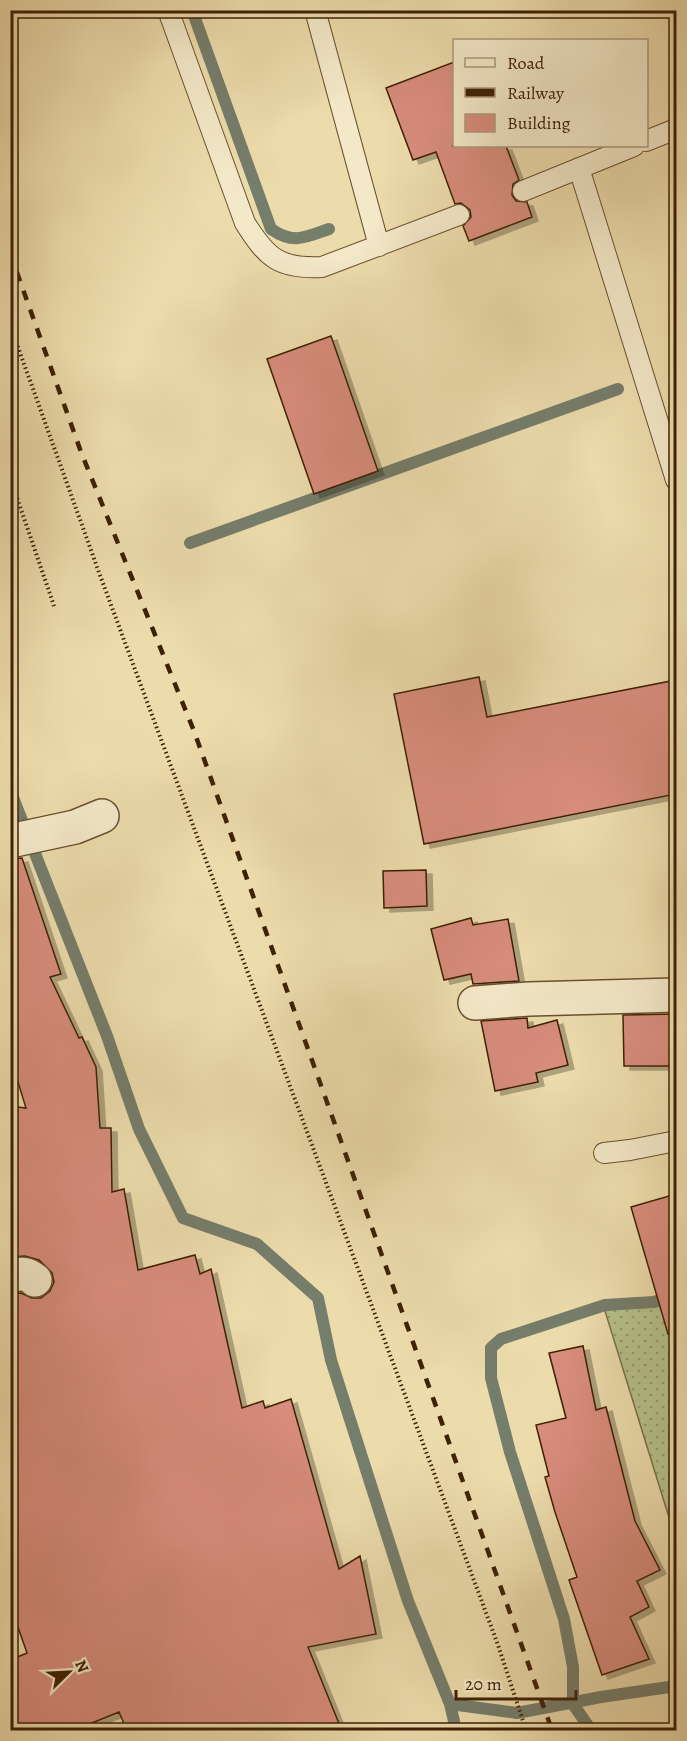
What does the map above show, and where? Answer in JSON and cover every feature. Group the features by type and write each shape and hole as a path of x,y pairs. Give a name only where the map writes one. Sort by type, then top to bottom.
{"street":[{"path":"10,841 75,827 102,816"},
{"path":"475,1002 676,995"}],"lane":[{"path":"168,10 245,223 268,254 286,265 299,268 322,267 459,215"},
{"path":"315,10 379,246"},
{"path":"648,140 676,129"},
{"path":"523,191 632,147"},
{"path":"579,168 676,480"},
{"path":"604,1153 676,1141"}],"path":[{"path":"10,325 101,578 498,1644 526,1731"},
{"path":"10,477 55,609"}],"green space":[{"path":"676,1290 676,1540 605,1311"}],"building":[{"path":"453,62 452,146 506,147 519,180 513,184 512,195 516,201 527,202 532,217 469,241 463,226 471,217 470,210 461,203 455,204 436,152 413,160 386,88"},
{"path":"331,336 378,471 314,494 267,359"},
{"path":"479,677 487,717 676,680 676,794 424,844 394,694"},
{"path":"22,858 61,974 50,977 79,1038 82,1037 96,1067 100,1128 111,1128 112,1192 124,1189 138,1270 195,1255 200,1274 211,1269 242,1408 263,1401 265,1408 291,1399 339,1569 360,1556 376,1634 308,1647 342,1731 127,1731 119,1712 72,1731 10,1731 10,1660 27,1653 10,1604 10,1294 21,1293 32,1298 41,1298 50,1291 54,1282 52,1273 39,1260 25,1256 10,1257 10,1106 26,1108 10,1056 10,859"},
{"path":"426,870 427,906 384,908 383,871"},
{"path":"471,918 473,925 508,919 519,981 473,984 471,974 444,980 431,929"},
{"path":"676,1014 676,1066 624,1066 623,1015"},
{"path":"527,1018 528,1028 557,1020 568,1065 536,1073 538,1082 495,1091 481,1021"},
{"path":"676,1194 676,1333 668,1334 631,1207"},
{"path":"583,1346 596,1410 606,1407 635,1521 660,1570 637,1581 649,1607 630,1617 649,1659 602,1675 569,1580 577,1577 545,1477 549,1476 536,1425 566,1418 549,1353"}],"waterway":[{"path":"192,10 271,229 293,238 307,237 329,229"},
{"path":"190,543 618,389"},
{"path":"10,790 107,1036 139,1129 183,1218 257,1244 318,1298 331,1360 408,1601 450,1704 456,1730"},
{"path":"591,1730 573,1704 573,1667 564,1619 510,1452 491,1378 491,1348 501,1339 605,1305 654,1302 676,1296"},
{"path":"450,1704 517,1713 676,1686"}],"railway":[{"path":"10,253 81,452 194,731 552,1730"}]}
